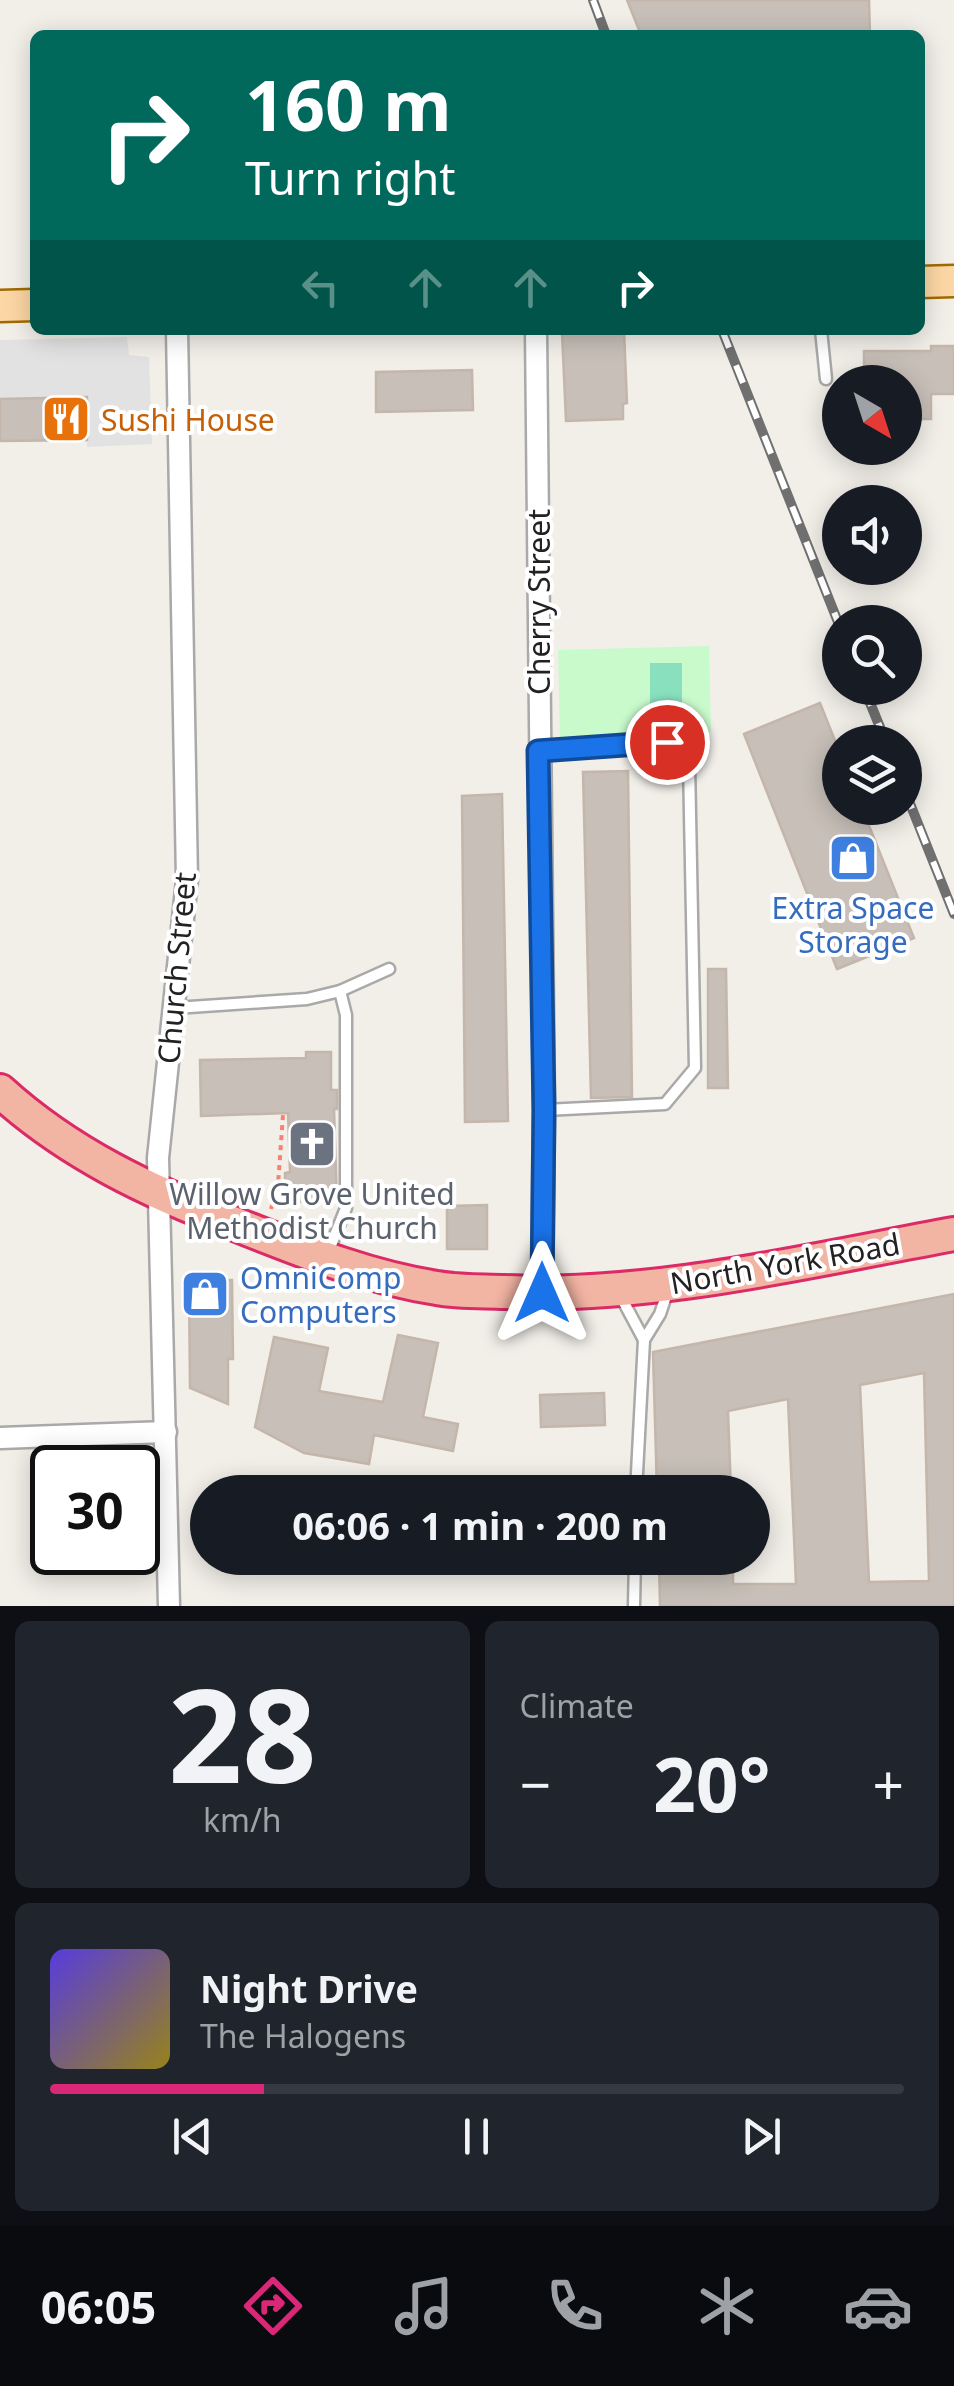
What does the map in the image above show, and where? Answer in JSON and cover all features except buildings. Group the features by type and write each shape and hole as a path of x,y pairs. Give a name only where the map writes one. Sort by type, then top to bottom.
{"highway":[{"name":"North York Road","path":"0,1091 80,1152 160,1196 353,1270 440,1289 542,1293 606,1290 671,1283 954,1234"}],"main road":[{"path":"925,282 954,281"},
{"path":"0,306 30,305"}],"street":[{"name":"Church Street","path":"168,1606 158,1158 187,880 178,335"},
{"name":"Cherry Street","path":"536,335 544,1110 542,1293"},
{"path":"0,1438 166,1432"}],"lane":[{"path":"822,335 825,365"},
{"path":"538,751 667,742 689,763 694,1030 694,1068 665,1104 544,1110"},
{"path":"174,1008 308,999 340,991 389,969"},
{"path":"326,1259 346,1208 346,1015 340,991"},
{"path":"637,1475 644,1340 660,1314 671,1283"},
{"path":"606,1290 644,1340"},
{"path":"634,1606 635,1575"}],"path":[{"path":"271,1210 280,1170 282,1115"}],"green space":[{"path":"709,646 711,732 560,737 558,650"},
{"path":"650,663 682,663 682,723 650,723"}],"shaded area":[{"path":"127,337 129,355 149,357 152,444 87,447 86,397 0,399 0,340"}],"railway":[{"path":"593,0 604,30"},
{"path":"724,335 831,605"},
{"path":"871,705 879,725"},
{"path":"919,825 954,914"}],"place":[{"name":"Sushi House","path":"66,419"},
{"name":"Extra Space Storage","path":"853,858"},
{"name":"Willow Grove United Methodist Church","path":"312,1144"},
{"name":"OmniComp Computers","path":"205,1294"}],"route":[{"path":"542,1293 544,1110 538,751 667,742"}]}
